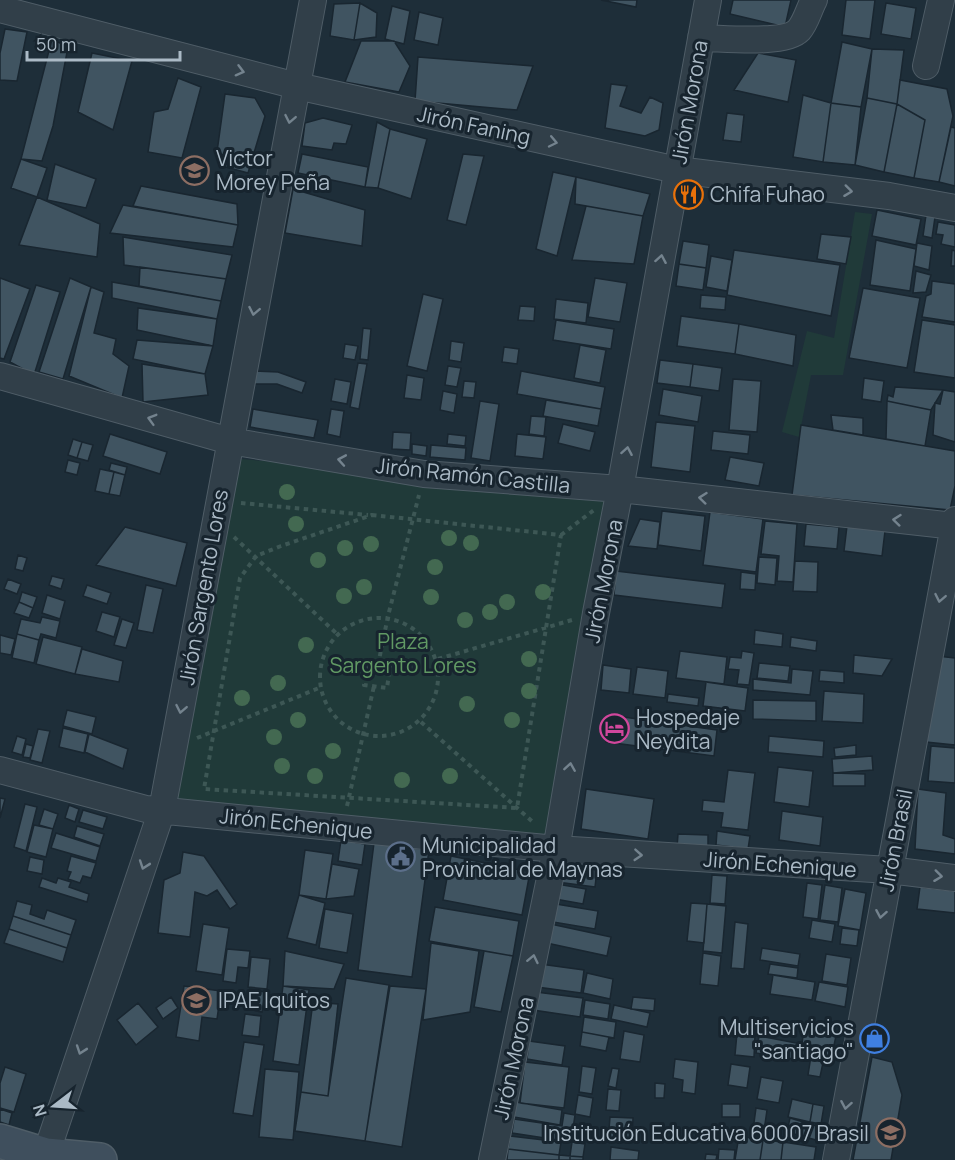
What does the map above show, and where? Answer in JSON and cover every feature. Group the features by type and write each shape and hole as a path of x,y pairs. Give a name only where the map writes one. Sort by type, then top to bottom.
{"street":[{"name":"Jirón Sargento Lores","path":"45,1157 162,810 312,0"},
{"name":"Jirón Morona","path":"492,1160 556,847 596,613 708,0"},
{"path":"701,38 769,38 792,35 800,29 814,0"},
{"path":"926,66 941,0"},
{"name":"Jirón Faning","path":"0,9 297,86 677,170 889,196 955,208"},
{"name":"Jirón Ramón Castilla","path":"0,376 230,441 424,474 620,489 955,524"},
{"name":"Jirón Brasil","path":"836,1160 955,524"},
{"name":"Jirón Echenique","path":"0,770 146,809 556,847 889,870 955,878"},
{"path":"0,1141 45,1157 100,1160"}],"path":[{"path":"378,666 388,616 424,474"},
{"path":"218,511 372,515 561,535 517,808"},
{"path":"218,511 256,556 336,633"},
{"path":"372,515 256,556 240,578 204,789 517,808"},
{"path":"438,659 596,613"},
{"path":"369,616 388,616 427,639 438,659 440,682 421,722 404,733 364,736 335,719 319,688 324,649 336,633 369,616"},
{"path":"368,664 378,666 390,667 387,688 364,685 368,664"},
{"path":"343,828 374,686"},
{"path":"174,747 319,688"},
{"path":"421,722 517,808 556,847"}],"green space":[{"path":"855,212 872,214 843,375 811,375 799,437 782,432 807,331 834,338"},
{"name":"Plaza Sargento Lores","path":"227,458 620,489 557,844 162,810"}],"building":[{"path":"601,0 637,0 636,7"},
{"path":"733,0 791,0 785,27 730,14"},
{"path":"846,0 875,0 870,39 842,35"},
{"path":"360,3 354,40 330,36 334,4"},
{"path":"360,3 377,13 376,37 354,40"},
{"path":"886,3 916,8 911,39 881,34"},
{"path":"392,6 410,11 404,44 385,39"},
{"path":"419,12 443,18 438,45 414,40"},
{"path":"5,29 27,32 17,81 0,80 0,53"},
{"path":"52,39 68,47 53,126 42,161 21,159"},
{"path":"361,41 394,41 410,66 399,92 345,82"},
{"path":"842,42 872,49 861,107 831,103"},
{"path":"872,49 904,50 897,104 867,98"},
{"path":"92,53 132,61 113,130 78,112"},
{"path":"758,53 796,60 788,102 734,90"},
{"path":"418,57 533,66 517,110 415,101"},
{"path":"178,78 201,87 182,158 148,152 154,112 168,109"},
{"path":"900,80 947,89 953,116 939,182 914,178 925,120 897,104"},
{"path":"611,84 627,86 620,106 641,113 650,97 663,103 659,130 645,136 605,128"},
{"path":"225,94 255,98 265,116 248,173 222,166 217,152"},
{"path":"803,95 831,103 823,162 793,157"},
{"path":"867,98 897,104 884,172 855,165"},
{"path":"831,103 861,107 855,165 823,162"},
{"path":"897,104 925,120 914,178 884,172"},
{"path":"727,113 744,115 741,142 723,140"},
{"path":"323,118 352,125 346,144 334,143 332,150 302,146 305,123"},
{"path":"377,122 390,129 378,188 365,187"},
{"path":"951,127 955,128 955,186 939,182"},
{"path":"390,129 427,139 411,199 378,188"},
{"path":"302,154 368,167 365,187 298,173"},
{"path":"463,154 484,156 466,225 447,220"},
{"path":"21,159 47,168 37,197 11,188"},
{"path":"55,164 96,179 86,208 47,200"},
{"path":"553,172 576,177 557,256 536,249"},
{"path":"576,177 650,194 643,216 575,204"},
{"path":"141,186 237,204 238,225 133,206"},
{"path":"293,189 365,210 362,246 285,233"},
{"path":"37,197 100,224 97,257 19,245"},
{"path":"123,205 238,225 233,247 110,233"},
{"path":"586,206 643,216 634,264 572,260"},
{"path":"877,210 921,219 916,245 872,236"},
{"path":"926,215 935,217 932,238 923,236"},
{"path":"938,222 955,225 955,247 941,244 943,235 936,234"},
{"path":"821,234 851,237 846,264 817,259"},
{"path":"123,237 232,255 226,279 124,265"},
{"path":"876,240 916,249 910,291 870,285"},
{"path":"683,241 709,245 706,268 679,264"},
{"path":"917,243 932,246 929,270 914,266"},
{"path":"734,250 840,265 831,316 727,295"},
{"path":"952,250 955,251 955,266 951,266"},
{"path":"711,256 732,260 727,291 706,287"},
{"path":"679,264 706,268 703,290 676,286"},
{"path":"140,267 226,279 221,301 139,286"},
{"path":"916,271 931,275 926,292 913,293"},
{"path":"0,278 30,289 4,359 0,358"},
{"path":"70,278 91,287 63,379 39,372"},
{"path":"595,278 627,283 620,322 588,317"},
{"path":"932,281 955,284 955,322 922,317 926,296 931,294"},
{"path":"112,282 221,301 217,319 112,298"},
{"path":"36,285 60,292 34,375 10,362"},
{"path":"91,287 104,292 94,333 116,339 113,354 129,366 122,398 69,376"},
{"path":"863,288 920,298 907,368 849,358"},
{"path":"423,294 443,299 427,371 407,366"},
{"path":"701,295 726,297 725,310 700,308"},
{"path":"556,299 588,303 586,323 554,319"},
{"path":"520,306 535,307 534,321 518,320"},
{"path":"138,308 217,319 213,346 137,330"},
{"path":"681,316 739,324 735,354 677,346"},
{"path":"556,320 614,329 611,349 553,340"},
{"path":"922,320 955,325 955,378 914,372"},
{"path":"739,324 796,335 793,366 735,354"},
{"path":"363,328 371,329 368,360 360,359"},
{"path":"137,340 213,346 205,374 133,359"},
{"path":"451,341 464,343 461,362 449,360"},
{"path":"345,344 358,346 355,360 343,358"},
{"path":"580,345 606,350 600,383 574,378"},
{"path":"504,347 519,349 517,364 502,362"},
{"path":"660,360 693,364 690,387 657,383"},
{"path":"358,363 367,364 359,409 350,407"},
{"path":"142,364 205,374 208,395 143,402"},
{"path":"693,364 722,368 719,391 690,387"},
{"path":"448,366 461,368 457,387 445,385"},
{"path":"252,371 278,372 306,382 302,393 277,384 252,384"},
{"path":"521,371 605,387 601,409 517,394"},
{"path":"407,375 424,378 421,400 404,398"},
{"path":"864,378 884,381 881,402 862,399"},
{"path":"335,379 351,382 347,404 331,401"},
{"path":"733,379 761,381 757,432 729,430"},
{"path":"464,381 476,382 474,398 462,397"},
{"path":"895,387 943,390 931,410 887,401 888,395 893,397"},
{"path":"663,389 702,396 698,422 659,415"},
{"path":"943,390 955,392 955,442 933,435 935,403 940,404"},
{"path":"443,391 457,394 454,413 440,410"},
{"path":"546,400 601,409 598,426 543,416"},
{"path":"480,401 499,404 490,461 471,458"},
{"path":"887,401 931,410 925,446 886,439"},
{"path":"253,409 318,420 314,438 250,427"},
{"path":"331,409 344,411 340,437 327,434"},
{"path":"831,415 863,418 863,435 833,430"},
{"path":"531,416 546,417 544,436 529,434"},
{"path":"656,422 695,426 690,472 651,467"},
{"path":"563,424 595,432 590,451 558,443"},
{"path":"801,425 955,451 955,486 950,510 792,495"},
{"path":"713,431 750,435 748,454 711,450"},
{"path":"393,432 411,433 410,450 392,449"},
{"path":"110,434 167,452 160,474 103,456"},
{"path":"448,434 466,436 465,446 447,444"},
{"path":"517,434 546,437 543,459 515,456"},
{"path":"73,439 82,442 77,458 68,455"},
{"path":"82,442 93,445 88,461 77,458"},
{"path":"412,444 427,446 426,456 412,454"},
{"path":"431,445 466,448 465,460 430,457"},
{"path":"730,457 764,463 759,486 725,480"},
{"path":"68,460 80,463 77,475 65,472"},
{"path":"111,463 127,467 125,475 109,470"},
{"path":"100,469 114,472 109,494 95,491"},
{"path":"114,472 125,475 120,496 109,494"},
{"path":"662,511 705,516 701,551 658,545"},
{"path":"710,512 763,519 756,572 703,565"},
{"path":"640,519 660,522 657,549 628,546"},
{"path":"765,521 797,524 793,582 777,581 779,556 761,554"},
{"path":"806,524 839,527 837,549 804,546"},
{"path":"847,526 885,531 882,556 844,551"},
{"path":"125,527 187,543 176,586 96,565"},
{"path":"18,555 27,558 23,571 15,569"},
{"path":"759,557 777,558 775,585 757,583"},
{"path":"795,561 818,562 817,592 793,591"},
{"path":"616,571 725,584 722,608 614,595"},
{"path":"741,572 756,574 755,590 740,589"},
{"path":"52,576 64,579 61,589 49,585"},
{"path":"8,579 21,584 17,594 4,589"},
{"path":"87,585 111,593 107,604 83,596"},
{"path":"146,585 163,589 153,633 137,630"},
{"path":"22,592 37,597 33,608 19,602"},
{"path":"47,595 65,601 60,619 42,613"},
{"path":"19,602 33,608 29,618 14,613"},
{"path":"102,612 120,617 114,637 96,631"},
{"path":"42,617 60,621 56,638 41,634 39,640 17,634 21,619 40,623"},
{"path":"122,619 134,623 126,648 114,645"},
{"path":"755,630 783,634 782,647 754,644"},
{"path":"17,634 39,640 34,663 12,658"},
{"path":"0,635 15,639 11,655 0,653"},
{"path":"43,637 82,647 75,674 36,664"},
{"path":"791,637 817,641 816,651 790,647"},
{"path":"82,649 123,661 119,682 75,674"},
{"path":"680,651 727,657 724,684 676,678"},
{"path":"742,651 754,653 749,685 737,684 739,670 728,669 730,657 741,658"},
{"path":"854,655 892,659 882,676 853,673"},
{"path":"937,656 955,658 955,745 926,742"},
{"path":"759,663 790,666 788,681 757,678"},
{"path":"603,665 631,669 629,693 601,690"},
{"path":"637,667 668,671 665,698 633,694"},
{"path":"792,669 813,671 810,695 753,690 753,679 791,683"},
{"path":"820,670 844,672 844,683 819,681"},
{"path":"706,682 748,688 745,711 703,706"},
{"path":"824,691 864,694 863,723 822,721"},
{"path":"668,694 699,698 698,706 667,702"},
{"path":"753,700 816,701 816,721 753,719"},
{"path":"67,710 96,717 92,734 63,726"},
{"path":"609,715 717,730 714,756 606,742"},
{"path":"63,728 88,734 84,753 59,747"},
{"path":"38,729 50,731 42,763 30,760"},
{"path":"89,734 128,749 123,769 85,752"},
{"path":"17,736 26,739 22,755 12,752"},
{"path":"769,736 824,741 823,757 768,752"},
{"path":"26,744 33,746 30,758 23,757"},
{"path":"856,745 856,755 835,757 834,748"},
{"path":"931,746 955,748 955,783 928,781"},
{"path":"872,756 873,770 833,773 832,759"},
{"path":"778,767 813,771 809,807 774,802"},
{"path":"728,770 755,773 748,830 721,827 723,813 702,811 703,800 724,802"},
{"path":"833,773 865,774 865,786 833,786"},
{"path":"586,789 654,799 648,839 581,829"},
{"path":"918,789 946,793 943,835 955,839 955,854 915,849"},
{"path":"0,798 5,799 0,818"},
{"path":"25,804 37,807 26,851 14,847"},
{"path":"69,805 79,809 75,822 65,818"},
{"path":"44,809 58,814 53,829 39,825"},
{"path":"83,810 107,817 103,829 79,822"},
{"path":"782,811 823,817 820,846 779,840"},
{"path":"34,825 53,829 46,857 27,852"},
{"path":"77,826 104,834 100,846 74,837"},
{"path":"717,831 750,836 748,849 716,845"},
{"path":"56,833 100,847 96,861 51,848"},
{"path":"678,834 708,835 708,849 677,848"},
{"path":"341,840 365,844 362,865 338,861"},
{"path":"374,843 429,850 412,977 358,970"},
{"path":"305,850 333,854 326,899 299,895"},
{"path":"183,852 204,856 237,904 230,909 217,890 207,896 195,892 190,937 158,933 164,880 180,873"},
{"path":"71,856 96,863 91,878 83,876 80,883 68,879 71,872 67,871"},
{"path":"451,856 530,872 522,915 443,900"},
{"path":"30,857 44,860 42,874 27,871"},
{"path":"332,864 359,869 354,896 326,899"},
{"path":"559,865 597,870 595,887 557,882"},
{"path":"712,875 727,876 725,904 710,903"},
{"path":"42,878 56,883 58,878 71,882 69,887 89,894 87,902 39,887"},
{"path":"807,883 822,885 818,919 803,917"},
{"path":"557,884 586,889 583,904 555,899"},
{"path":"825,885 842,888 838,922 820,920"},
{"path":"920,887 955,891 955,913 917,909"},
{"path":"845,889 866,893 860,930 838,926"},
{"path":"299,895 325,903 316,945 287,938"},
{"path":"17,901 32,905 30,914 44,919 47,910 76,920 71,935 13,916"},
{"path":"550,903 598,911 595,929 547,921"},
{"path":"691,903 707,904 704,943 687,941"},
{"path":"707,904 726,906 722,953 703,951"},
{"path":"435,907 519,921 513,956 429,941"},
{"path":"325,909 353,914 347,953 319,948"},
{"path":"13,916 71,935 67,948 9,929"},
{"path":"812,920 835,924 832,942 809,938"},
{"path":"735,922 748,924 744,969 731,968"},
{"path":"546,923 611,937 607,956 542,942"},
{"path":"203,924 229,928 222,975 196,971"},
{"path":"842,928 859,930 857,946 840,944"},
{"path":"9,929 67,948 63,962 4,943"},
{"path":"431,943 479,951 470,1012 423,1020"},
{"path":"762,948 800,954 798,966 760,960"},
{"path":"227,949 250,951 248,968 238,967 236,983 223,981"},
{"path":"285,951 344,964 334,989 283,986"},
{"path":"484,951 513,956 501,1012 474,1007"},
{"path":"703,953 721,956 718,986 700,984"},
{"path":"826,954 851,958 847,985 822,981"},
{"path":"251,957 270,959 267,989 248,987"},
{"path":"540,964 584,970 581,993 537,987"},
{"path":"770,964 798,968 797,978 768,974"},
{"path":"587,973 613,979 610,999 583,993"},
{"path":"773,975 815,982 812,1000 770,994"},
{"path":"346,978 389,985 365,1141 295,1131 301,1092 328,1096"},
{"path":"819,982 848,987 845,1007 815,1001"},
{"path":"184,986 221,991 217,1019 202,1017 199,1041 176,1037"},
{"path":"283,986 309,990 299,1065 273,1061"},
{"path":"390,986 426,989 402,1147 365,1141"},
{"path":"250,989 265,992 262,1012 247,1009"},
{"path":"536,992 583,998 580,1017 533,1010"},
{"path":"171,997 178,1008 163,1019 156,1008"},
{"path":"633,997 655,999 654,1011 631,1009"},
{"path":"585,1000 610,1004 608,1019 583,1015"},
{"path":"313,1002 338,1004 328,1096 301,1092"},
{"path":"138,1003 158,1027 136,1045 117,1020"},
{"path":"614,1005 650,1013 647,1027 611,1019"},
{"path":"245,1014 261,1016 259,1037 242,1035"},
{"path":"584,1017 616,1022 614,1038 582,1032"},
{"path":"804,1030 836,1036 833,1050 802,1043"},
{"path":"624,1031 644,1035 640,1062 620,1059"},
{"path":"582,1032 609,1037 606,1051 580,1046"},
{"path":"737,1033 755,1034 754,1057 735,1055"},
{"path":"759,1036 833,1050 832,1057 808,1053 807,1061 756,1053"},
{"path":"529,1041 565,1046 562,1065 527,1059"},
{"path":"244,1042 264,1045 253,1116 233,1113"},
{"path":"811,1056 824,1058 820,1077 808,1075"},
{"path":"872,1057 892,1062 902,1095 891,1160 853,1160"},
{"path":"675,1059 698,1062 695,1094 682,1092 683,1080 673,1078"},
{"path":"525,1062 569,1067 564,1108 520,1103"},
{"path":"731,1064 750,1067 747,1088 728,1085"},
{"path":"582,1066 596,1068 592,1094 579,1092"},
{"path":"5,1067 26,1074 14,1112 0,1108 0,1083"},
{"path":"612,1068 619,1069 616,1088 608,1086"},
{"path":"265,1069 299,1072 293,1140 259,1137"},
{"path":"761,1077 783,1081 779,1103 757,1099"},
{"path":"655,1083 665,1084 664,1098 655,1098"},
{"path":"608,1089 621,1090 619,1111 606,1110"},
{"path":"578,1095 593,1098 590,1117 575,1114"},
{"path":"792,1099 813,1104 810,1122 788,1117"},
{"path":"516,1102 562,1110 560,1125 514,1117"},
{"path":"722,1104 740,1104 740,1117 722,1117"},
{"path":"813,1104 824,1106 821,1124 810,1122"},
{"path":"756,1108 767,1110 764,1131 753,1130"},
{"path":"0,1109 12,1113 9,1125 0,1122"},
{"path":"564,1113 575,1115 571,1142 512,1133 514,1119 562,1126"},
{"path":"610,1117 633,1118 632,1143 608,1142"},
{"path":"790,1118 820,1127 816,1140 787,1132"},
{"path":"510,1136 561,1142 559,1155 508,1149"},
{"path":"739,1136 763,1140 760,1160 735,1160"},
{"path":"763,1140 783,1142 781,1160 760,1160"},
{"path":"572,1142 585,1144 583,1157 570,1156"},
{"path":"783,1142 816,1147 814,1160 781,1160"},
{"path":"611,1147 639,1151 638,1160 610,1160"},
{"path":"508,1149 559,1155 559,1160 507,1160"},
{"path":"719,1149 735,1150 734,1160 718,1160"},
{"path":"706,1154 717,1155 716,1160 705,1160"},
{"path":"559,1155 570,1156 570,1160 559,1160"},
{"path":"570,1156 583,1157 583,1160 570,1160"}],"place":[{"name":"Victor Morey Peña","path":"195,170"},
{"name":"Chifa Fuhao","path":"689,194"},
{"name":"Hospedaje Neydita","path":"615,729"},
{"name":"Municipalidad Provincial de Maynas","path":"401,857"},
{"name":"IPAE Iquitos","path":"197,1000"},
{"name":"Multiservicios \"santiago\"","path":"875,1039"},
{"name":"Institución Educativa 60007 Brasil","path":"890,1133"}]}
